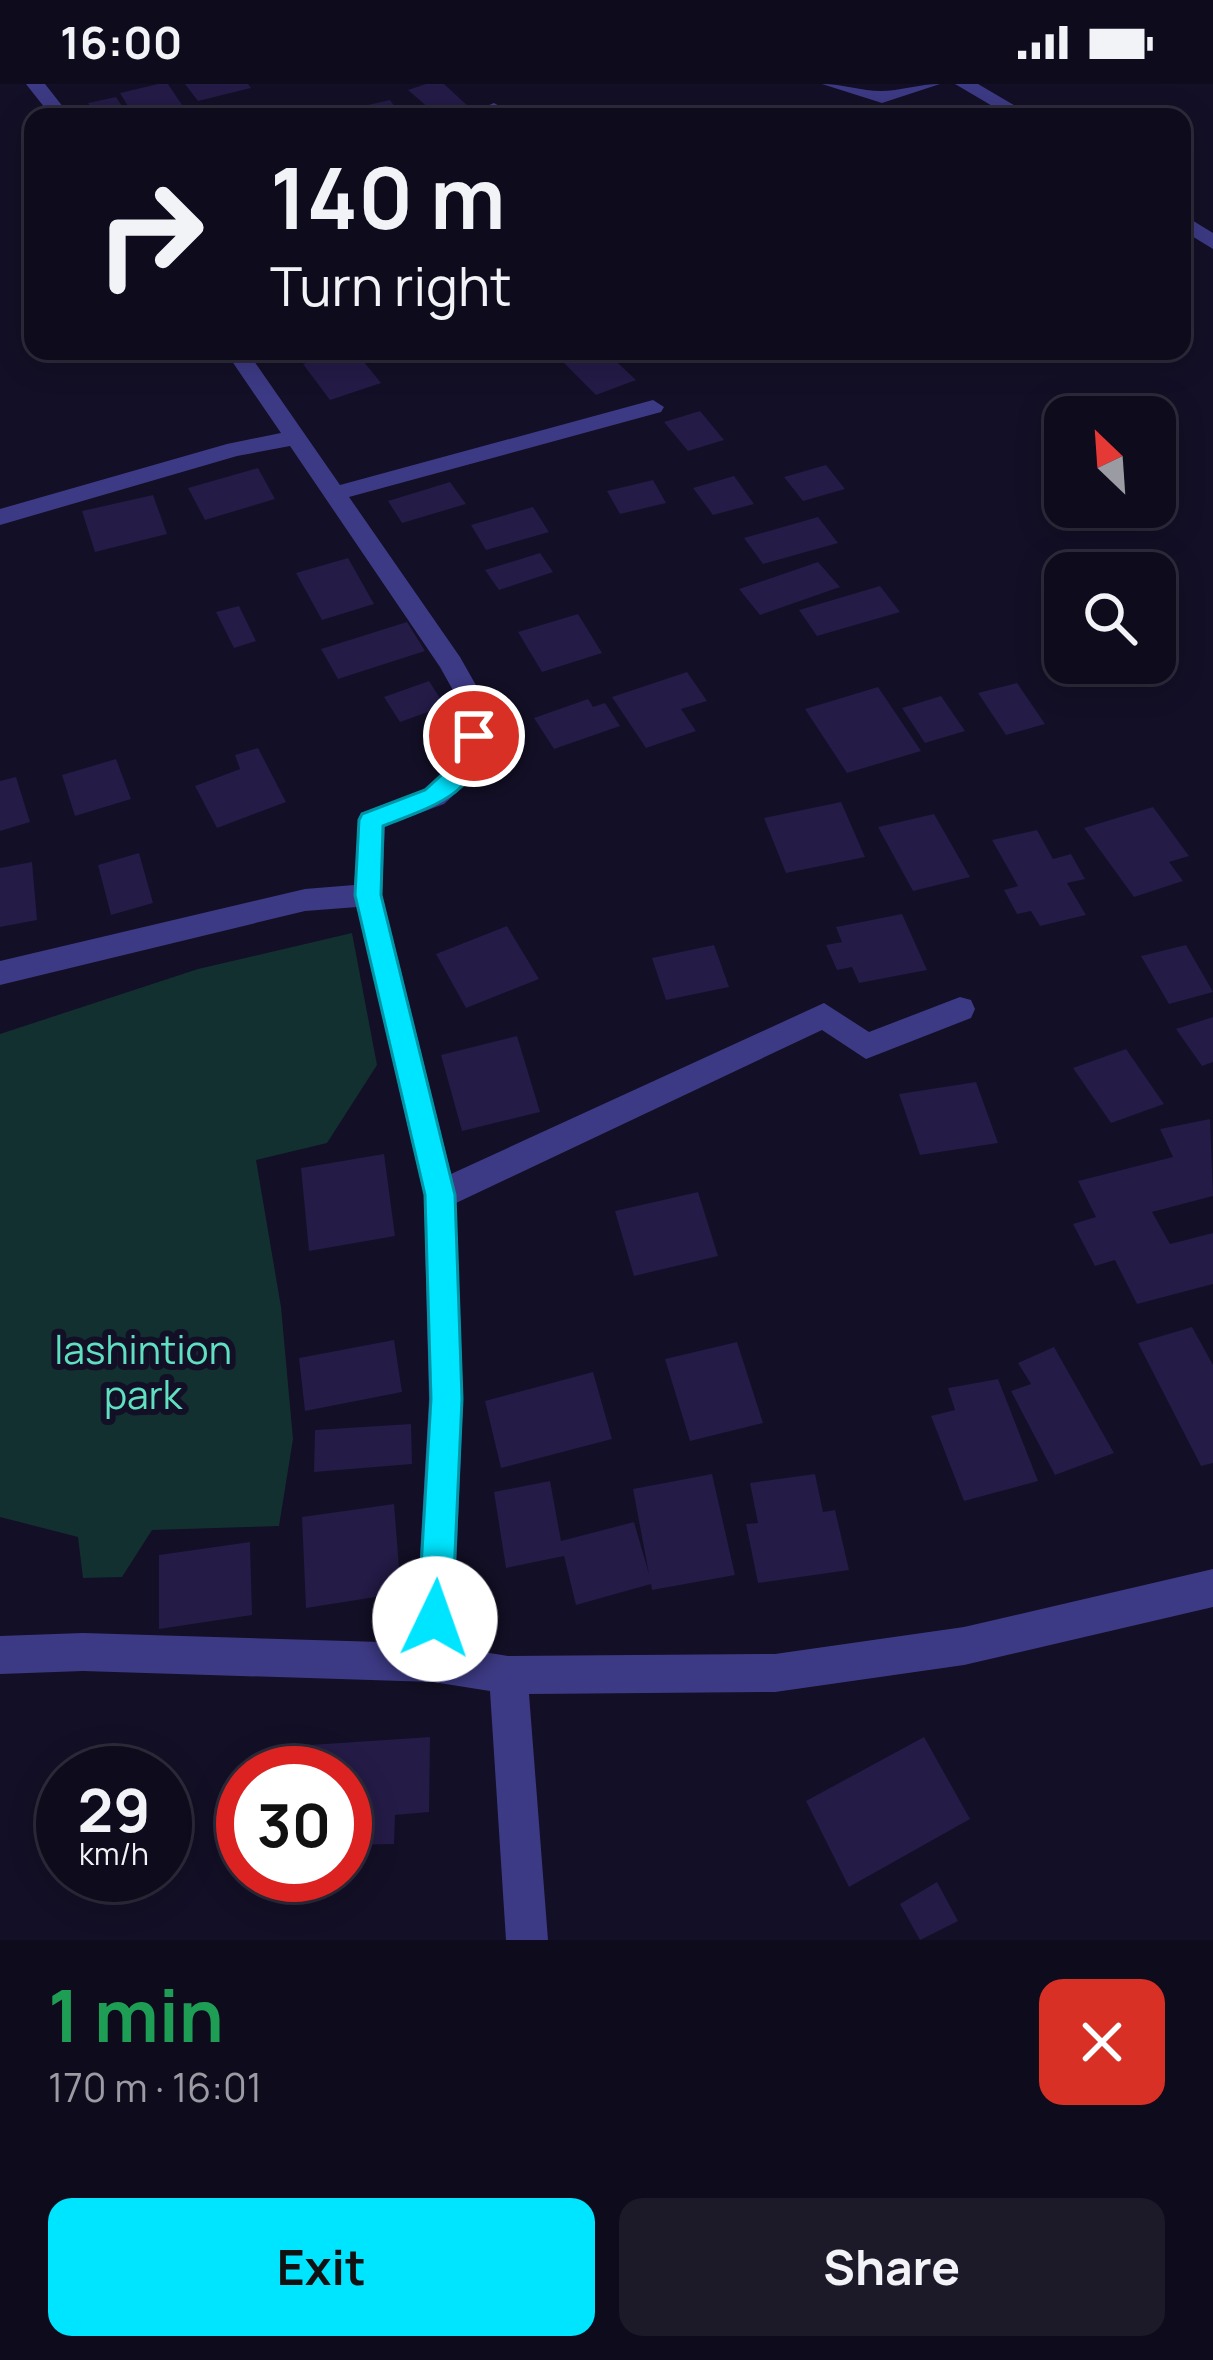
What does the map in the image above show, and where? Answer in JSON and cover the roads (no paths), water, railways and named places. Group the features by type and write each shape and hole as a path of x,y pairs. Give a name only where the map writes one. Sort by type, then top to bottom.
{"street":[{"path":"35,84 55,108"},
{"path":"830,84 882,97 931,84"},
{"path":"964,84 1008,108"},
{"path":"242,360 451,663 477,710 471,763 434,796 371,820 368,895 440,1195 446,1399 433,1663"},
{"path":"333,494 652,407"},
{"path":"0,517 235,449 295,438"},
{"path":"0,973 305,900 368,895"},
{"path":"440,1195 824,1015 866,1046 959,1009"},
{"path":"0,1654 83,1652 433,1663 508,1675 775,1673 964,1646 1213,1588"},
{"path":"508,1675 526,1940"}],"park label":[{"name":"lashintion park","path":"143,1372"}]}
